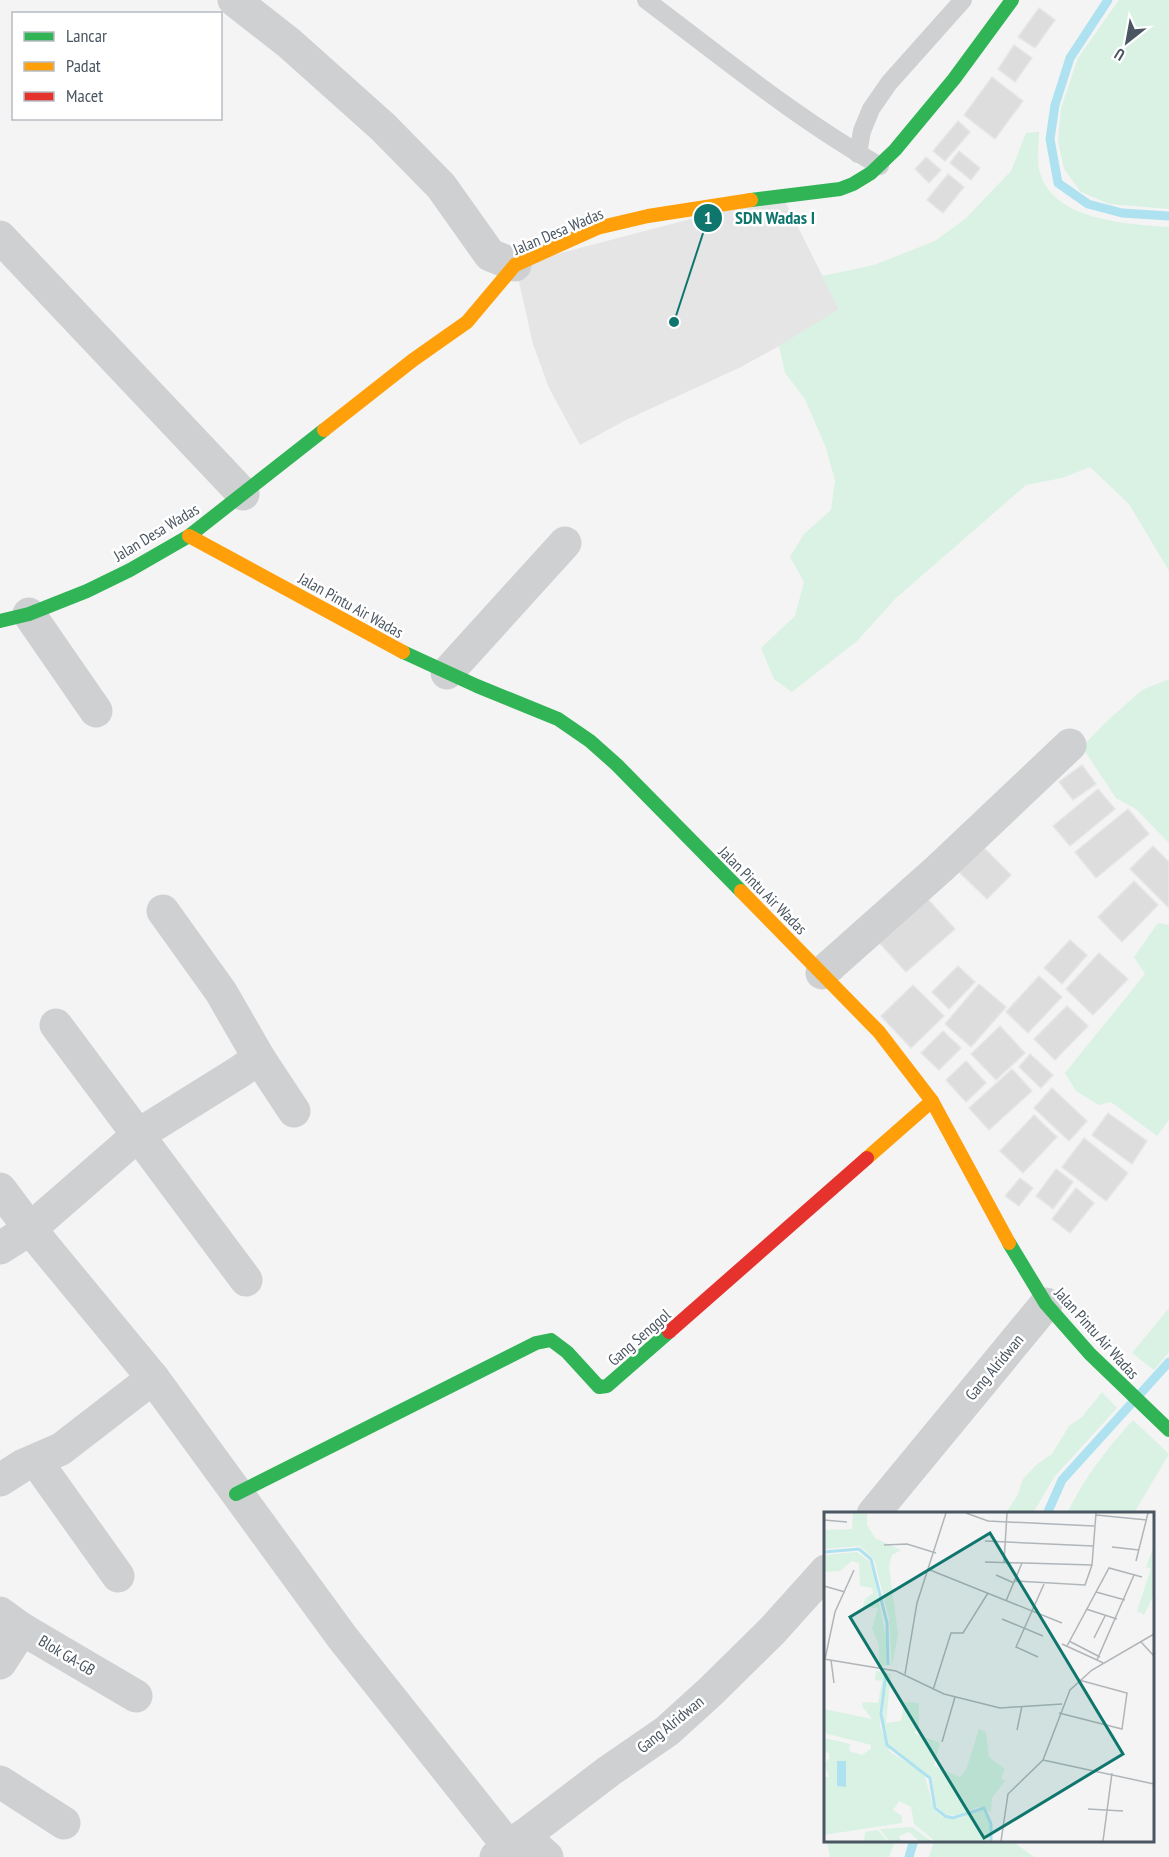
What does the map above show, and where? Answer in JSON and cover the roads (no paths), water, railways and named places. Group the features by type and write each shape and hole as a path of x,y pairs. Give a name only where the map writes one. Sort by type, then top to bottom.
{"main road":[{"name":"Jalan Desa Wadas","path":"7,619 87,591 189,536 413,360 467,322 515,265 597,228 648,216 798,193 818,193 852,184 880,166 940,97 974,55 1012,0"},
{"name":"Jalan Pintu Air Wadas","path":"189,536 401,651 447,673 558,719 590,741 617,765 879,1032 932,1101 1019,1261 1046,1304 1090,1354 1169,1430"},
{"name":"Gang Senggol","path":"236,1494 536,1343 551,1340 567,1352 599,1387 607,1386 932,1101"}],"street":[{"path":"234,0 289,43 383,127 441,186 490,255 515,265"},
{"path":"0,237 243,494"},
{"path":"447,673 565,543"},
{"path":"7,619 96,711"},
{"path":"822,973 940,868 1070,745"},
{"path":"163,911 221,992 259,1058 294,1111"},
{"path":"56,1025 246,1280"},
{"path":"0,1248 30,1229 138,1135 259,1058"},
{"path":"0,1189 30,1229 153,1378 342,1637 519,1849"},
{"name":"Gang Alridwan","path":"875,1512 1046,1304"},
{"path":"118,1576 15,1464 61,1449 153,1378"},
{"name":"Gang Alridwan","path":"519,1849 609,1771 667,1731 710,1692 772,1632 824,1572"},
{"path":"0,1663 11,1621"},
{"name":"Blok GA-GB","path":"11,1621 136,1696"},
{"path":"0,1782 64,1823"}],"lane":[{"path":"646,0 770,93 858,154 880,166"},
{"path":"858,154 862,131 872,109 889,83 963,0"}],"waterway":[{"path":"1108,0 1070,58 1055,105 1050,139 1058,183 1088,204 1122,213 1169,216"},
{"path":"1048,1512 1062,1480 1169,1362"},
{"path":"909,1857 913,1842"}],"place":[{"name":"SDN Wadas I","path":"674,322"}]}
